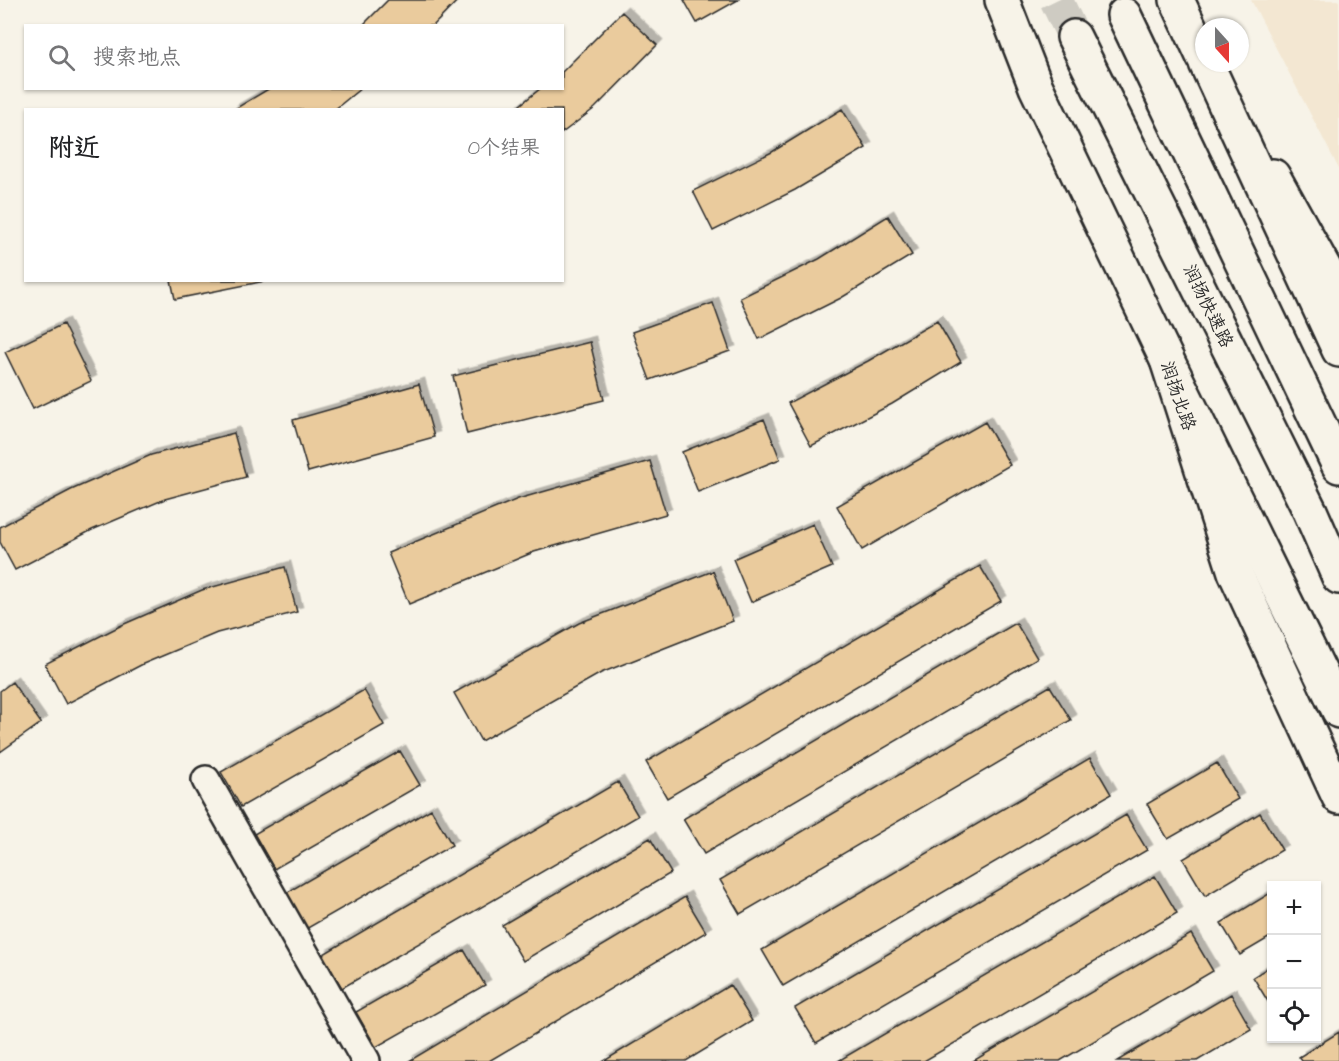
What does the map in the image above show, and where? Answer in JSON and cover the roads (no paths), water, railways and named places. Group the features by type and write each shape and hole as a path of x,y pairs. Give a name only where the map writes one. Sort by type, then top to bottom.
{"main road":[{"name":"润扬北路","path":"1002,0 1036,87 1167,360 1235,572 1339,797"},
{"path":"1178,0 1195,31"},
{"path":"1178,0 1195,38"},
{"path":"1124,15 1339,466"},
{"name":"润扬快速路","path":"1074,37 1310,512 1339,577"},
{"path":"1210,72 1339,350"},
{"path":"1217,72 1339,295"},
{"path":"1167,360 1339,711"}],"street":[{"path":"206,780 366,1061"}],"tunnel":[{"path":"1056,0 1074,37"}]}
